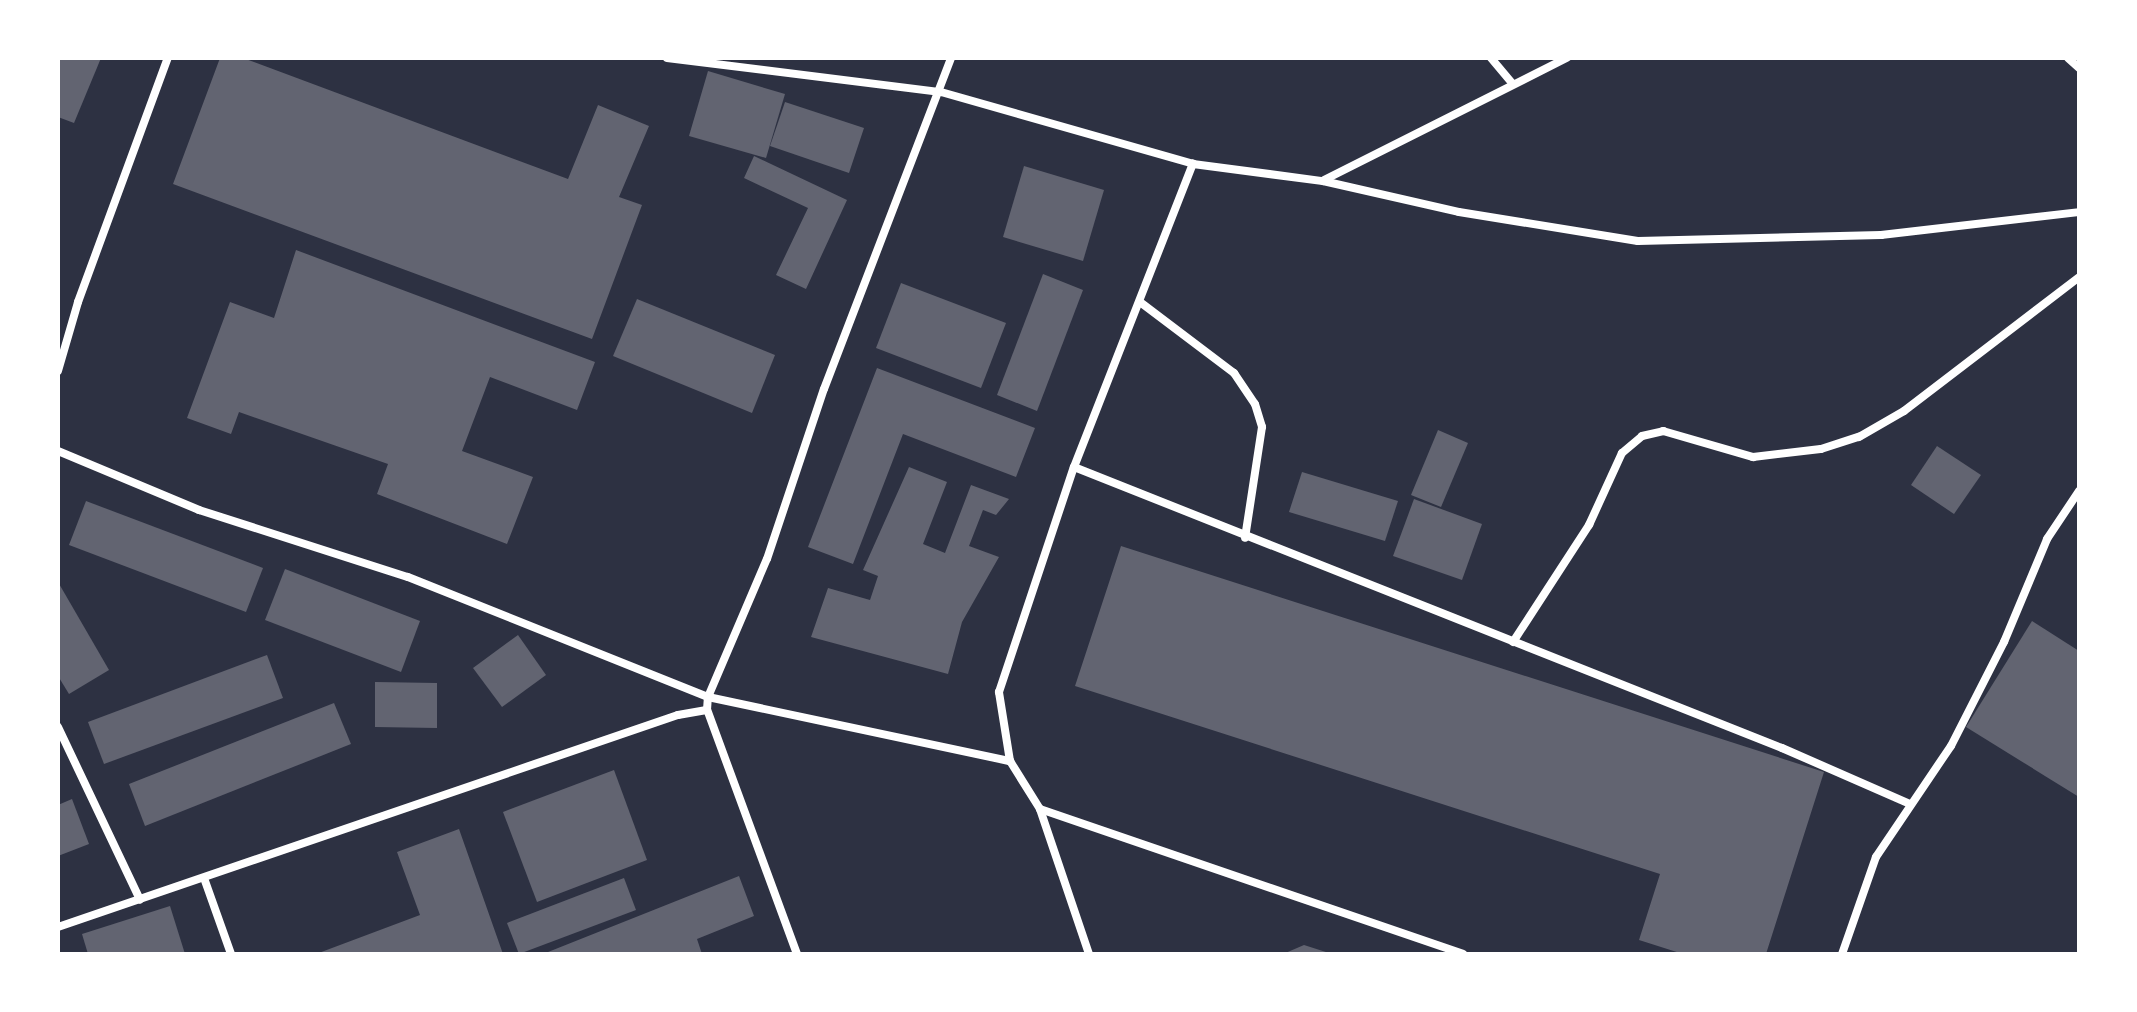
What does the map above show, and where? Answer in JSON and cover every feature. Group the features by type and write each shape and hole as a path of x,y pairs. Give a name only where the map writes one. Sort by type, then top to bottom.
{"street":[{"path":"58,371 78,302 168,58"},
{"path":"667,58 941,92 1193,164 1323,181 1459,212 1638,241 1881,235 2079,212"},
{"path":"797,954 707,710 708,697 767,559 824,389 941,92 951,58"},
{"path":"1491,58 1512,83"},
{"path":"1323,181 1512,83 1567,58"},
{"path":"2068,58 2079,68"},
{"path":"1089,954 1040,809 1010,761 999,692 1074,467 1193,164"},
{"path":"1513,642 1589,525 1622,453 1642,436 1663,431 1753,457 1821,449 1859,437 1904,411 2079,277"},
{"path":"1140,302 1234,373 1255,404 1262,427 1245,538"},
{"path":"58,451 199,510 408,577 708,697 1010,761"},
{"path":"1074,467 1910,804"},
{"path":"1842,954 1876,857 1951,746 2004,642 2047,539 2079,491"},
{"path":"58,927 678,715 707,710"},
{"path":"58,727 140,900"},
{"path":"1040,809 1463,954"},
{"path":"204,878 231,954"}],"building":[{"path":"58,58 101,58 74,123 58,117"},
{"path":"220,58 243,58 568,179 598,105 649,126 619,197 642,205 592,339 173,184"},
{"path":"708,71 785,94 766,158 689,136"},
{"path":"785,102 864,128 849,173 770,146"},
{"path":"754,156 847,200 806,289 776,275 808,208 744,178"},
{"path":"1024,166 1104,190 1083,261 1003,237"},
{"path":"296,250 595,362 577,410 490,377 462,451 533,477 507,544 377,494 388,464 239,412 231,434 187,418 230,302 274,318"},
{"path":"1043,274 1083,290 1037,411 997,395"},
{"path":"901,283 1006,323 981,388 876,348"},
{"path":"637,299 775,355 752,413 613,356"},
{"path":"877,368 1035,428 1016,477 903,434 853,564 808,547"},
{"path":"1438,430 1468,443 1441,507 1411,495"},
{"path":"1937,446 1981,475 1954,514 1911,485"},
{"path":"909,467 947,482 923,544 945,553 971,485 1009,499 996,515 983,510 969,546 999,557 962,622 948,674 811,637 828,588 870,600 878,576 863,570"},
{"path":"1302,472 1398,501 1385,541 1289,512"},
{"path":"1414,499 1482,524 1462,580 1393,556"},
{"path":"86,501 263,568 246,612 69,545"},
{"path":"1121,546 1824,772 1766,954 1683,954 1639,940 1660,874 1075,686"},
{"path":"285,569 420,621 401,672 265,620"},
{"path":"58,582 109,670 69,694 58,676"},
{"path":"2032,621 2079,651 2079,797 1966,727"},
{"path":"518,635 546,675 502,707 473,668"},
{"path":"267,655 283,698 104,764 88,722"},
{"path":"375,682 437,683 437,728 375,727"},
{"path":"334,703 351,744 145,826 129,784"},
{"path":"614,770 647,860 537,902 503,812"},
{"path":"72,799 89,844 58,856 58,805"},
{"path":"459,829 503,954 316,954 420,915 397,852"},
{"path":"739,876 754,916 697,939 702,954 543,954"},
{"path":"624,878 636,910 519,954 507,923"},
{"path":"170,906 185,954 88,954 82,934"},
{"path":"1304,945 1329,953 1329,954 1283,954"}]}
